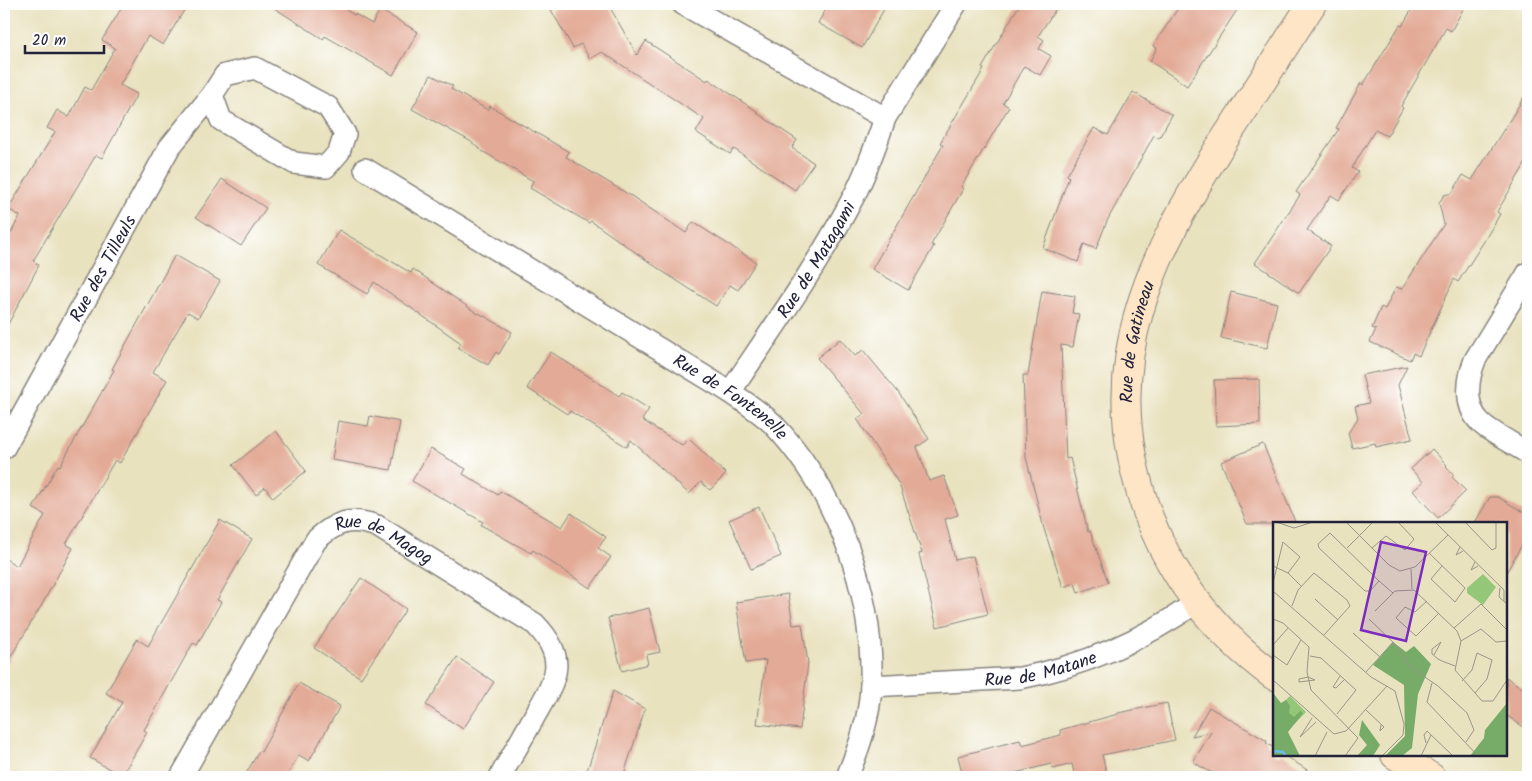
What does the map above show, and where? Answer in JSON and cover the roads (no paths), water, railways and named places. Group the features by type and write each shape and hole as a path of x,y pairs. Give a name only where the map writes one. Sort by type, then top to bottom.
{"street":[{"path":"683,4 885,118"},
{"name":"Rue de Matagami","path":"730,392 822,254 868,166 885,118 956,4"},
{"name":"Rue de Gatineau","path":"1273,675 1230,639 1197,602 1175,569 1153,527 1131,456 1126,414 1126,381 1130,348 1147,286 1173,228 1212,161 1312,4"},
{"name":"Rue des Tilleuls","path":"4,448 169,148 212,95 225,75 255,68 328,108 345,134 339,152 326,167 294,163 221,120 212,95"},
{"name":"Rue de Fontenelle","path":"365,169 730,392 772,423 802,461 830,506 844,536 864,602 870,640 871,686 864,729 848,777"},
{"path":"1528,273 1475,360 1471,369 1468,387 1472,410 1482,424 1528,453"},
{"name":"Rue de Magog","path":"181,777 316,540 329,529 352,521 378,526 535,624 550,644 556,670 551,688 500,777"},
{"name":"Rue de Matane","path":"871,686 1020,678 1040,674 1081,662 1122,646 1162,626 1197,602"},
{"path":"1397,756 1432,777"}]}
